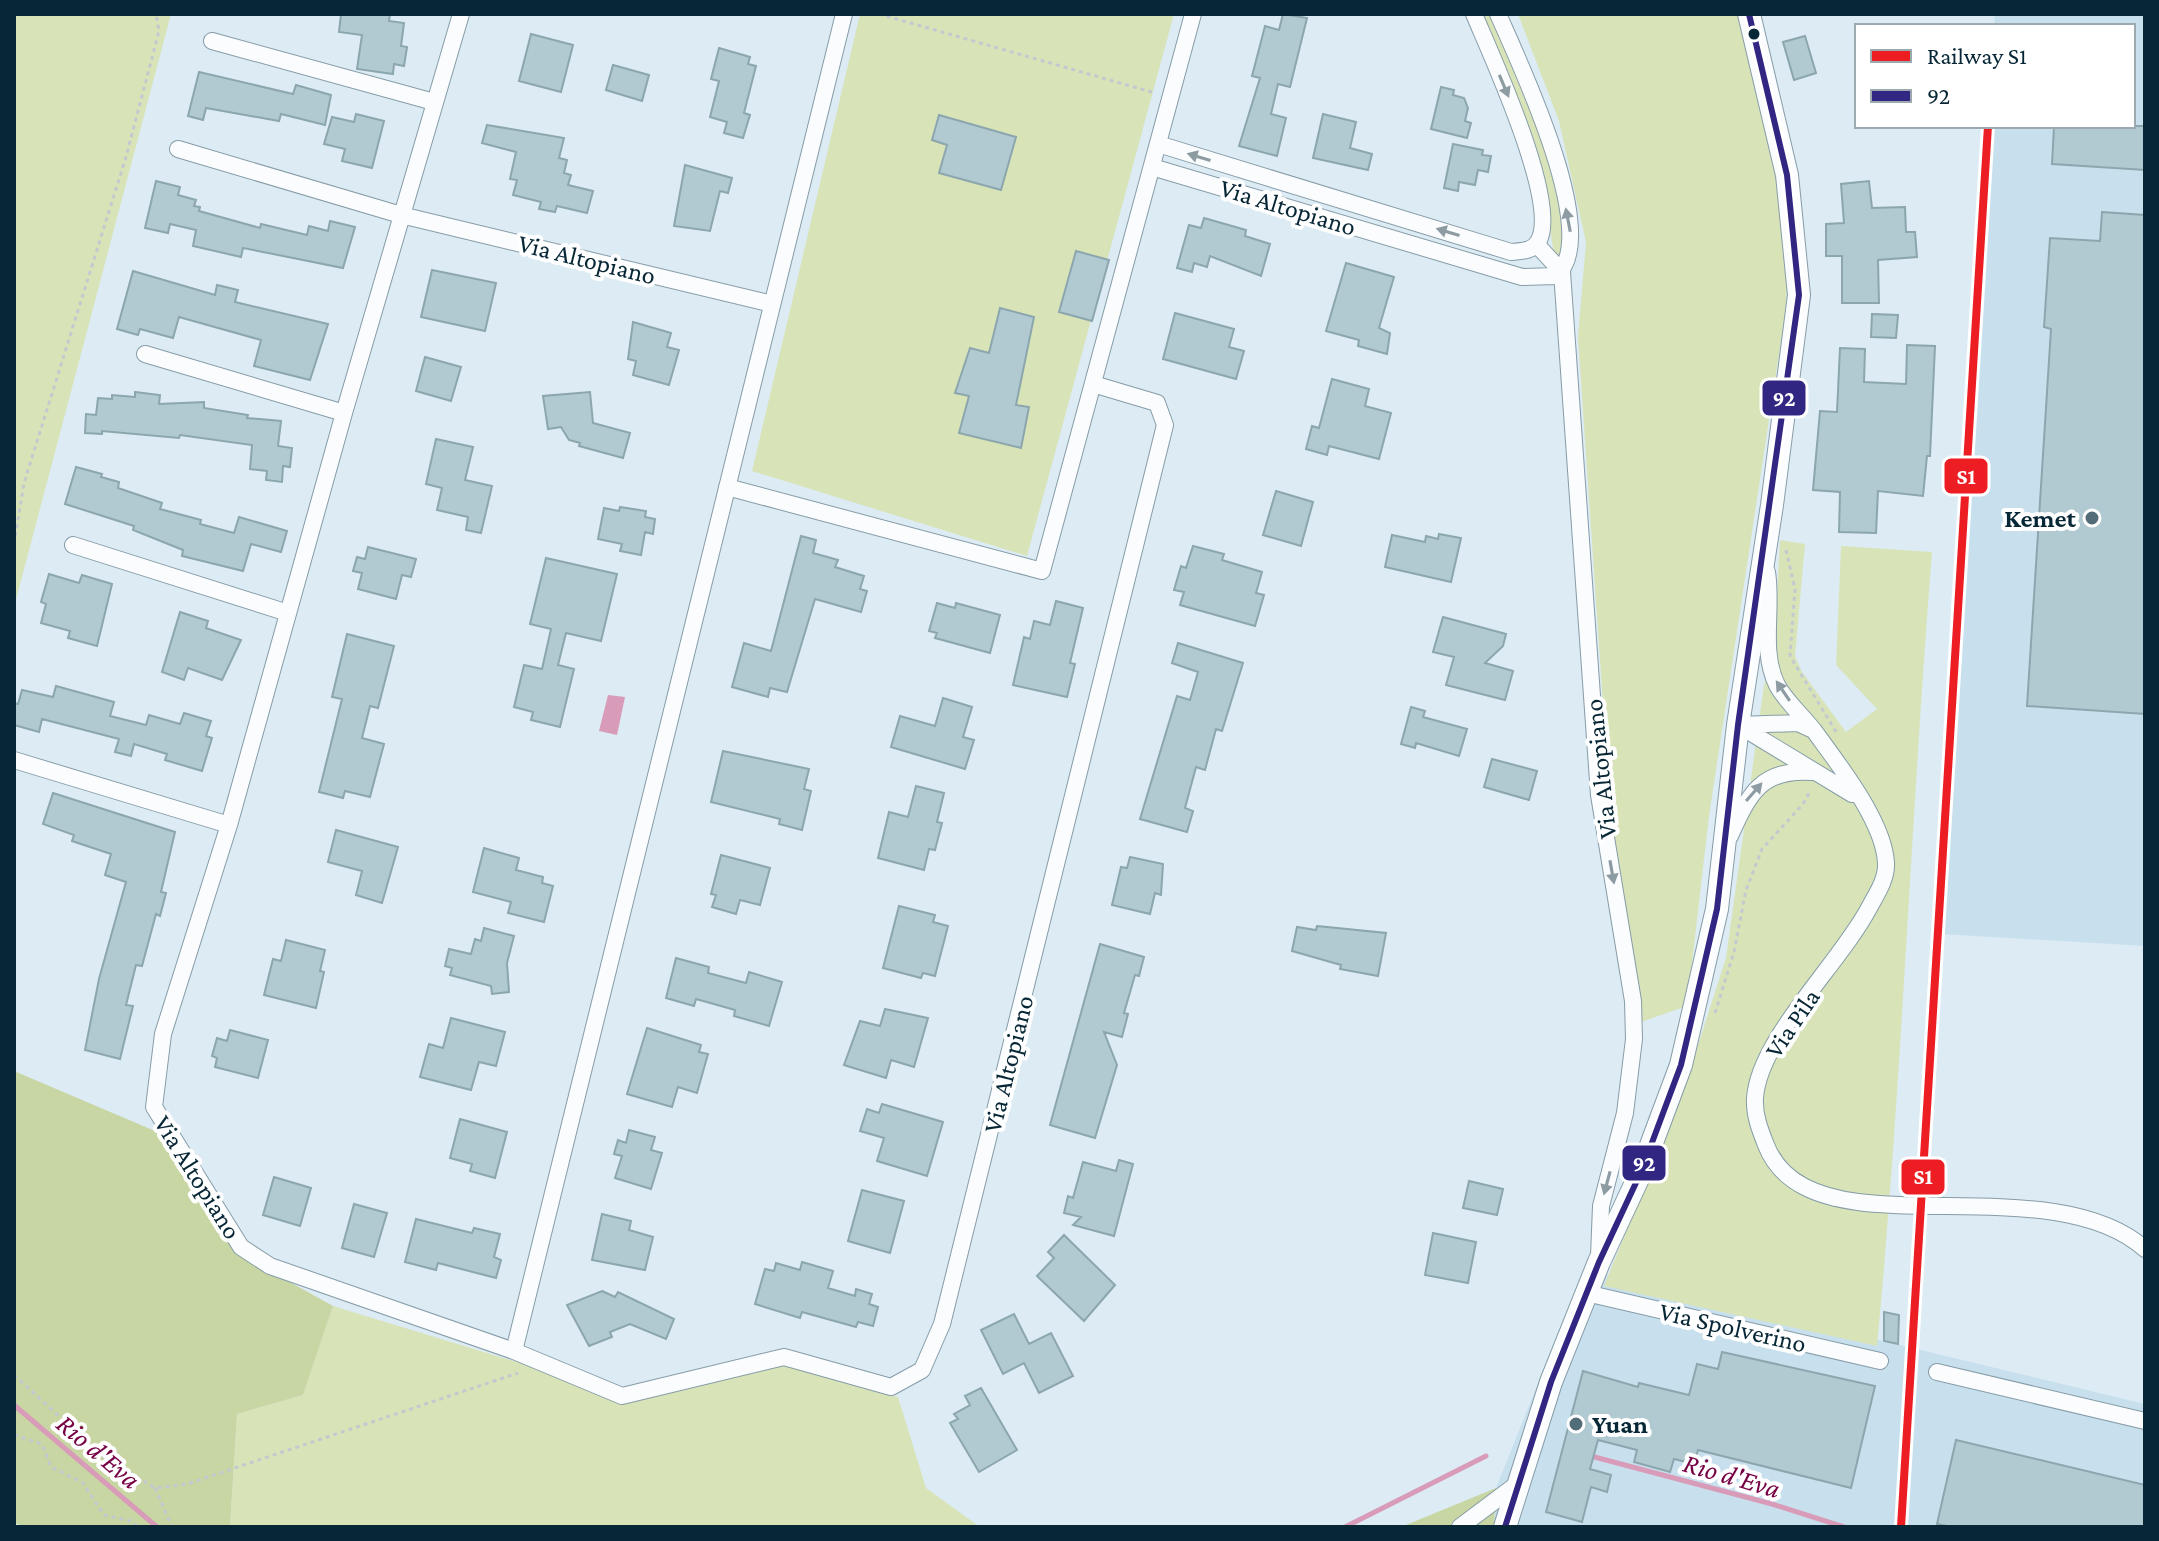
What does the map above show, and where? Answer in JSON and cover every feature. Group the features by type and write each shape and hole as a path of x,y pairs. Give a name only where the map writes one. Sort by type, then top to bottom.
{"main road":[{"path":"1505,1527 1516,1485 1586,1293 1641,1172 1681,1065 1717,909 1738,725 1799,295 1787,175 1749,14"}],"street":[{"name":"Via Altopiano","path":"461,14 344,413 229,825 163,1034 154,1107 241,1247 270,1266 514,1351 622,1396 784,1357 891,1387 922,1370 942,1324 1165,425 1157,403 1093,384"},
{"path":"514,1351 844,14"},
{"path":"727,487 1042,571 1193,14"},
{"path":"1474,14 1518,118 1529,154 1542,207 1543,229 1537,245 1562,272"},
{"name":"Via Altopiano","path":"1498,14 1541,112 1561,183 1572,239 1562,272 1599,795 1633,1001 1634,1039 1625,1113 1601,1206 1599,1262"},
{"path":"212,41 434,102"},
{"name":"Via Altopiano","path":"1158,144 1511,252 1537,245"},
{"name":"Via Altopiano","path":"178,149 401,215 772,304"},
{"name":"Via Altopiano","path":"1152,167 1522,277 1540,279 1562,272"},
{"path":"145,354 344,413"},
{"path":"73,545 288,613"},
{"name":"Via Pila","path":"1764,556 1770,592 1771,670 1779,688 1815,731 1875,823 1886,867 1859,928 1773,1048 1759,1076 1755,1100 1757,1122 1768,1150 1784,1173 1822,1195 1901,1206 2055,1214 2103,1222 2129,1235 2145,1249"},
{"path":"1738,725 1798,723 1815,731"},
{"path":"1738,725 1860,800"},
{"path":"14,760 229,825"},
{"path":"1722,852 1745,803 1759,785 1791,771 1816,773"},
{"name":"Via Spolverino","path":"1586,1293 1880,1361"},
{"path":"1937,1372 2145,1421"},
{"path":"1460,1527 1516,1485"}],"path":[{"path":"14,544 24,483 126,157 159,31 156,14"},
{"path":"879,14 1170,97"},
{"path":"155,1488 187,1484 544,1364"},
{"path":"14,1375 105,1458 155,1488 172,1527"},
{"path":"14,1435 42,1444 51,1467 83,1483 104,1515 131,1521 138,1527"}],"shaded area":[{"path":"1995,14 2145,14 2145,946 1941,934 1988,128 2135,128 2135,24 1994,24"},
{"path":"608,695 625,697 617,735 599,731"},
{"path":"1584,1269 2145,1404 2145,1527 1494,1527 1496,1488"}],"green space":[{"path":"14,14 171,14 14,607"},
{"path":"860,14 1174,14 1027,556 752,471"},
{"path":"1482,14 1493,14 1542,134 1559,198 1562,229 1560,257 1554,254 1536,146"},
{"path":"1518,14 1749,14 1794,201 1785,314 1709,816 1687,1006 1641,1022 1616,895 1578,337 1586,242 1559,121"},
{"path":"1780,540 1805,544 1795,656 1802,672 1846,732 1877,709 1836,665 1841,546 1932,552 1877,1346 1604,1286 1684,1089 1726,958 1764,685 1774,653"},
{"path":"14,1071 162,1134 241,1255 333,1306 303,1395 237,1414 230,1527 26,1527 14,1523"},
{"path":"333,1306 635,1398 768,1361 898,1397 926,1488 980,1527 230,1527 237,1414 303,1395"},
{"path":"1496,1488 1494,1527 1401,1527"}],"building":[{"path":"341,14 390,14 389,21 404,23 401,46 407,47 404,66 394,64 393,74 357,69 362,35 339,32"},
{"path":"1283,14 1307,18 1290,87 1278,84 1271,114 1286,118 1277,156 1239,146 1260,78 1252,76 1265,26 1279,30"},
{"path":"531,34 573,45 561,92 519,81"},
{"path":"1805,36 1816,73 1794,80 1783,42"},
{"path":"719,48 750,57 748,64 756,66 744,113 750,115 743,138 724,133 727,122 710,117 719,81 711,79"},
{"path":"613,65 649,75 642,101 606,90"},
{"path":"199,72 293,94 296,85 331,95 325,125 281,114 279,121 206,108 203,120 188,116"},
{"path":"1441,87 1454,90 1453,95 1464,98 1468,108 1465,121 1471,123 1467,138 1431,129"},
{"path":"356,114 384,121 372,168 342,161 345,149 324,144 332,117 354,122"},
{"path":"1323,114 1356,122 1350,148 1372,154 1368,170 1313,158"},
{"path":"939,115 1016,137 1001,190 939,173 947,145 932,140"},
{"path":"487,125 564,138 559,158 567,160 564,173 571,175 568,185 593,191 587,213 557,206 555,212 539,209 541,202 513,195 517,180 510,179 516,152 482,143"},
{"path":"2145,126 2145,170 2052,164 2054,128"},
{"path":"1453,144 1483,150 1482,155 1491,156 1488,172 1478,170 1475,185 1459,182 1458,191 1444,188"},
{"path":"685,165 732,178 728,193 720,191 710,231 674,226"},
{"path":"156,181 180,187 178,195 196,200 194,206 200,207 199,211 260,228 261,224 307,235 309,226 328,231 330,221 355,227 343,268 243,248 241,257 193,246 196,230 170,224 168,233 145,228"},
{"path":"1869,181 1872,208 1905,207 1906,232 1915,232 1917,257 1878,260 1879,303 1842,303 1842,256 1826,256 1826,224 1844,223 1841,184"},
{"name":"Kemet","path":"2102,212 2145,215 2145,714 2027,706 2051,329 2044,327 2050,238 2100,241"},
{"path":"1204,218 1246,230 1245,236 1270,244 1261,276 1210,256 1207,267 1194,263 1192,272 1177,268 1189,225 1201,228"},
{"path":"1076,251 1109,260 1092,321 1059,312"},
{"path":"1346,263 1394,277 1379,328 1390,333 1387,354 1358,346 1359,340 1326,331"},
{"path":"432,270 496,283 485,331 421,317"},
{"path":"133,271 215,295 217,285 238,290 235,302 328,324 310,380 254,366 261,340 179,317 173,338 140,329 138,335 117,329"},
{"path":"1000,308 1034,317 1016,405 1029,407 1021,448 959,433 969,396 955,393 970,348 989,353"},
{"path":"1175,313 1234,329 1229,347 1244,351 1236,379 1163,359"},
{"path":"1872,314 1898,315 1896,338 1871,337"},
{"path":"633,322 671,333 667,347 679,350 669,385 633,375 636,361 628,359"},
{"path":"1907,345 1935,346 1930,456 1927,456 1923,496 1878,491 1876,533 1839,532 1840,492 1813,490 1820,411 1837,412 1840,348 1865,349 1864,382 1906,384"},
{"path":"425,357 461,367 451,401 416,391"},
{"path":"1332,379 1369,389 1365,406 1391,413 1379,459 1329,446 1327,455 1306,449 1312,426 1319,428"},
{"path":"135,392 160,395 159,404 204,402 204,408 248,415 247,418 281,421 278,446 292,448 290,467 283,466 282,482 266,480 267,471 250,469 252,445 180,435 179,438 102,431 102,434 85,433 86,414 96,415 98,398 112,399 112,395 135,397"},
{"path":"590,392 593,423 630,433 623,458 579,446 580,443 569,440 561,427 548,429 543,396"},
{"path":"436,439 473,447 465,480 492,486 481,533 466,530 468,517 437,510 442,488 426,484"},
{"path":"76,467 102,474 101,477 119,482 118,488 162,503 160,509 201,520 200,524 234,533 239,517 287,531 281,552 251,544 243,571 182,556 183,550 133,530 134,526 65,504"},
{"path":"1276,491 1313,502 1301,546 1263,535"},
{"path":"620,507 646,511 645,517 655,519 653,534 645,532 641,555 620,551 622,544 598,539 604,508 619,511"},
{"path":"1439,534 1461,538 1451,582 1385,567 1392,535 1425,542 1426,536 1438,539"},
{"path":"801,536 816,540 813,553 838,560 835,567 864,576 860,589 867,591 861,612 815,599 787,692 770,688 768,697 732,687 744,643 771,651"},
{"path":"1193,546 1224,554 1222,560 1262,572 1256,593 1264,595 1255,626 1180,605 1184,592 1174,590 1181,566 1186,568"},
{"path":"368,547 416,559 411,577 402,575 396,599 358,589 362,573 353,571 357,557 365,559"},
{"path":"546,558 617,574 601,641 566,633 558,665 574,669 560,727 531,720 533,712 514,707 524,665 542,669 551,629 530,624"},
{"path":"49,574 79,583 82,575 112,584 97,646 68,638 70,631 41,623 46,604 41,602"},
{"path":"1056,601 1083,608 1070,663 1075,664 1067,697 1013,685 1024,637 1030,639 1034,621 1050,625"},
{"path":"937,603 955,608 956,603 1000,615 990,653 935,638 937,633 929,631"},
{"path":"180,612 208,621 206,628 241,640 222,680 188,668 184,680 162,672"},
{"path":"1443,617 1506,634 1503,646 1485,663 1513,671 1505,700 1446,685 1454,657 1433,652"},
{"path":"347,634 394,646 378,708 370,706 362,738 384,744 370,797 345,791 343,798 319,792 342,699 332,697"},
{"path":"1178,643 1243,663 1222,731 1216,729 1205,770 1196,767 1185,808 1193,811 1187,832 1140,819 1177,696 1190,700 1198,672 1172,663"},
{"path":"56,686 114,702 110,716 146,725 149,715 180,724 184,713 211,721 206,736 212,738 202,771 165,760 167,754 134,744 131,756 115,752 119,739 42,719 39,732 14,725 14,703 18,704 22,690 53,697"},
{"path":"943,698 972,707 963,737 974,740 965,769 891,747 900,716 935,726"},
{"path":"1411,707 1425,711 1423,717 1467,729 1459,756 1416,743 1415,748 1401,744"},
{"path":"723,751 809,769 804,789 811,791 802,830 779,824 780,819 711,802"},
{"path":"1492,759 1537,771 1529,800 1484,787"},
{"path":"916,786 944,793 937,822 942,823 935,850 929,849 924,870 878,858 889,812 908,817"},
{"path":"53,793 175,832 161,892 166,893 160,916 156,914 142,966 136,965 126,1005 133,1006 120,1059 85,1050 99,979 126,882 105,875 111,854 72,841 74,835 43,824"},
{"path":"336,830 398,847 382,903 356,895 362,871 328,862"},
{"path":"484,848 519,858 516,870 543,877 542,883 553,886 544,922 508,913 511,902 473,892"},
{"path":"721,855 770,868 760,905 740,900 736,914 712,907 716,895 711,894"},
{"path":"1130,857 1163,864 1161,895 1155,893 1150,914 1112,905 1121,867 1127,868"},
{"path":"899,906 935,915 933,922 948,926 935,976 923,973 921,978 883,968"},
{"path":"1317,926 1386,933 1378,976 1340,969 1341,965 1292,951 1297,927 1316,930"},
{"path":"484,928 514,936 507,963 509,992 492,994 491,986 450,975 452,968 445,966 449,949 471,954 475,939 481,941"},
{"path":"286,940 325,950 316,1008 264,995 273,959 281,961"},
{"path":"1100,944 1144,957 1139,976 1135,975 1124,1013 1128,1014 1122,1037 1104,1032 1117,1065 1095,1138 1050,1125"},
{"path":"676,958 709,967 708,973 746,983 749,972 782,982 769,1026 734,1016 735,1010 696,999 694,1006 666,998"},
{"path":"885,1009 928,1018 914,1067 891,1060 886,1078 844,1065 860,1021 880,1026"},
{"path":"451,1018 505,1032 496,1066 479,1062 471,1090 420,1077 429,1044 443,1048"},
{"path":"647,1028 701,1045 699,1052 708,1054 697,1093 678,1087 672,1107 627,1094"},
{"path":"230,1030 268,1040 258,1078 215,1067 217,1058 212,1056 217,1038 227,1041"},
{"path":"882,1104 943,1122 927,1176 877,1161 884,1138 860,1131 867,1109 879,1113"},
{"path":"460,1119 507,1132 495,1178 470,1171 472,1164 450,1158"},
{"path":"629,1130 655,1137 651,1150 662,1153 651,1189 615,1178 622,1156 614,1154 618,1140 626,1143"},
{"path":"1119,1160 1133,1164 1114,1236 1073,1225 1081,1217 1064,1213 1068,1196 1073,1198 1083,1162 1116,1171"},
{"path":"274,1177 311,1188 300,1226 263,1215"},
{"path":"1469,1181 1503,1189 1497,1215 1463,1208"},
{"path":"862,1190 904,1201 890,1253 848,1241"},
{"path":"354,1204 387,1213 374,1257 342,1248"},
{"path":"602,1214 631,1221 629,1230 653,1237 645,1270 592,1260"},
{"path":"416,1219 472,1233 474,1228 500,1234 494,1257 501,1260 496,1278 438,1263 436,1270 405,1262"},
{"path":"1433,1233 1476,1242 1468,1283 1425,1275"},
{"path":"1064,1235 1115,1285 1084,1321 1037,1276 1054,1258 1048,1252"},
{"path":"802,1262 833,1271 828,1288 855,1296 856,1289 872,1294 869,1304 878,1307 873,1326 858,1322 856,1327 802,1312 800,1318 755,1304 765,1269 774,1271 776,1263 800,1270"},
{"path":"602,1291 615,1297 618,1292 674,1319 666,1339 630,1324 610,1332 612,1337 589,1346 567,1305"},
{"path":"1884,1312 1899,1315 1898,1344 1884,1341"},
{"path":"1014,1314 1029,1344 1051,1333 1073,1376 1039,1393 1024,1363 1003,1374 981,1330"},
{"path":"1722,1352 1875,1386 1851,1488 1698,1450 1694,1464 1674,1459 1670,1472 1634,1462 1637,1450 1598,1440 1590,1469 1611,1475 1607,1492 1591,1487 1582,1522 1546,1512 1583,1371 1638,1387 1639,1383 1689,1395 1697,1364 1718,1369"},
{"path":"981,1388 1017,1450 979,1472 950,1423 958,1419 954,1414 970,1405 965,1396"},
{"path":"1956,1440 2145,1485 2145,1527 1952,1527 1937,1524"}],"waterway":[{"name":"Rio d'Eva","path":"14,1405 157,1527"},
{"name":"Rio d'Eva","path":"1587,1455 1772,1504 1844,1527"},
{"name":"Rio d'Eva","path":"1345,1527 1486,1456"}],"rail line":[{"name":"S1","path":"1901,1527 1988,128"}],"transit line":[{"name":"92","path":"1505,1527 1551,1382 1599,1262 1641,1172 1681,1065 1717,909 1738,725 1799,295 1787,175 1749,14"}],"place":[{"name":"Kemet","path":"2092,518"},
{"name":"Yuan","path":"1576,1424"}]}
